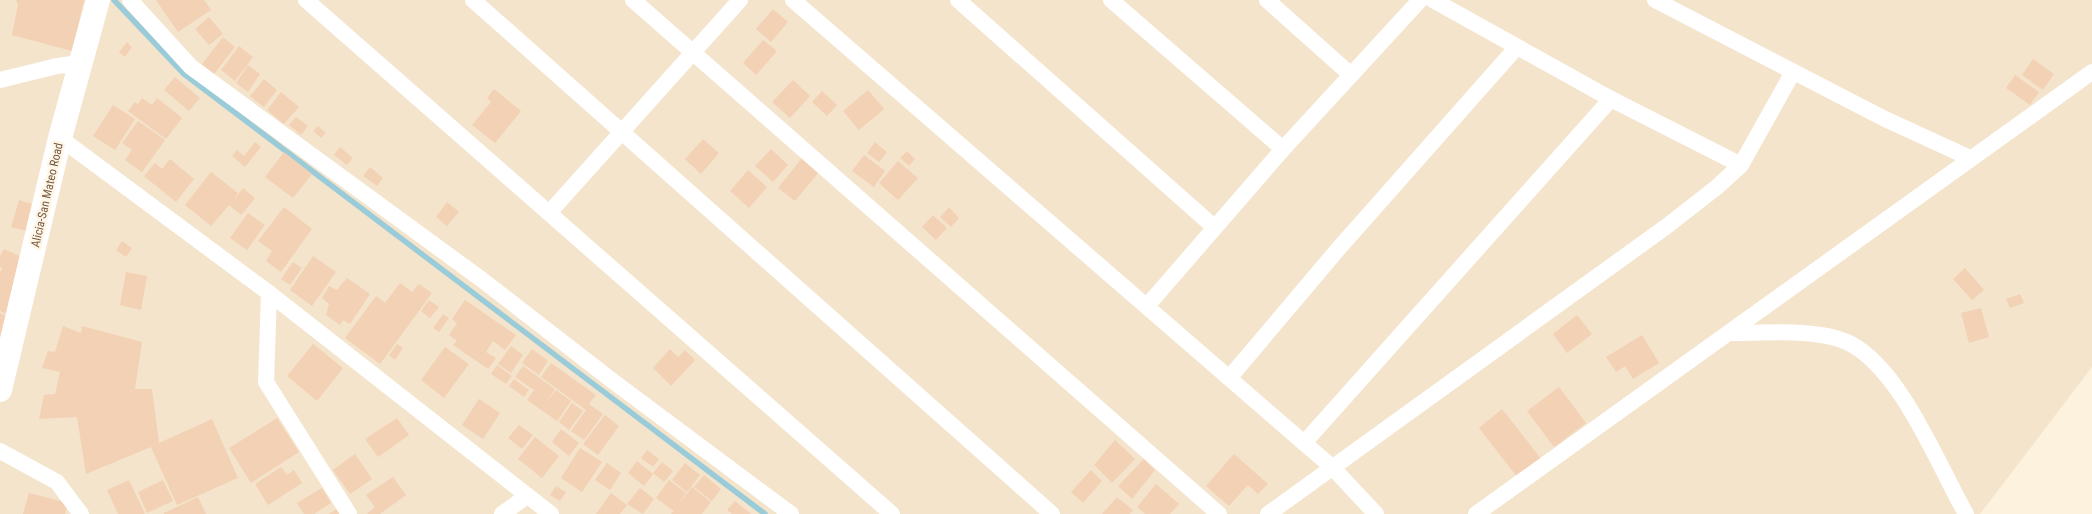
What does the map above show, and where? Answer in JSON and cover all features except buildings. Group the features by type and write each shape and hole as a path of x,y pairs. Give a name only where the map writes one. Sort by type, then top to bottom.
{"main road":[{"name":"Alicia-San Mateo Road","path":"0,390 60,138 97,0"}],"street":[{"path":"130,0 192,67 482,279 614,382 791,514"},
{"path":"306,0 892,514"},
{"path":"473,0 1052,514"},
{"path":"633,0 1219,514"},
{"path":"549,213 740,0"},
{"path":"792,0 1230,377 1332,467 1376,514"},
{"path":"958,0 1214,227"},
{"path":"1112,0 1283,149"},
{"path":"1267,0 1351,75"},
{"path":"1147,306 1283,149 1420,0"},
{"path":"1433,0 1611,99 1741,164"},
{"path":"1655,0 1885,119 1970,158"},
{"path":"1230,377 1339,248 1517,47"},
{"path":"0,80 57,66 80,63"},
{"path":"1268,514 1667,226 1717,187 1741,164 1793,72"},
{"path":"1476,514 2092,72"},
{"path":"1304,443 1611,99"},
{"path":"60,138 269,294 551,514"},
{"path":"269,294 266,382 349,514"},
{"path":"1729,333 1812,334 1849,343 1883,370 1915,418 1966,514"},
{"path":"0,451 57,482 81,514"},
{"path":"502,514 527,496"}],"shaded area":[{"path":"0,0 2092,0 2092,367 1980,514 0,514"}],"waterway":[{"path":"114,0 184,74 765,514"}]}
